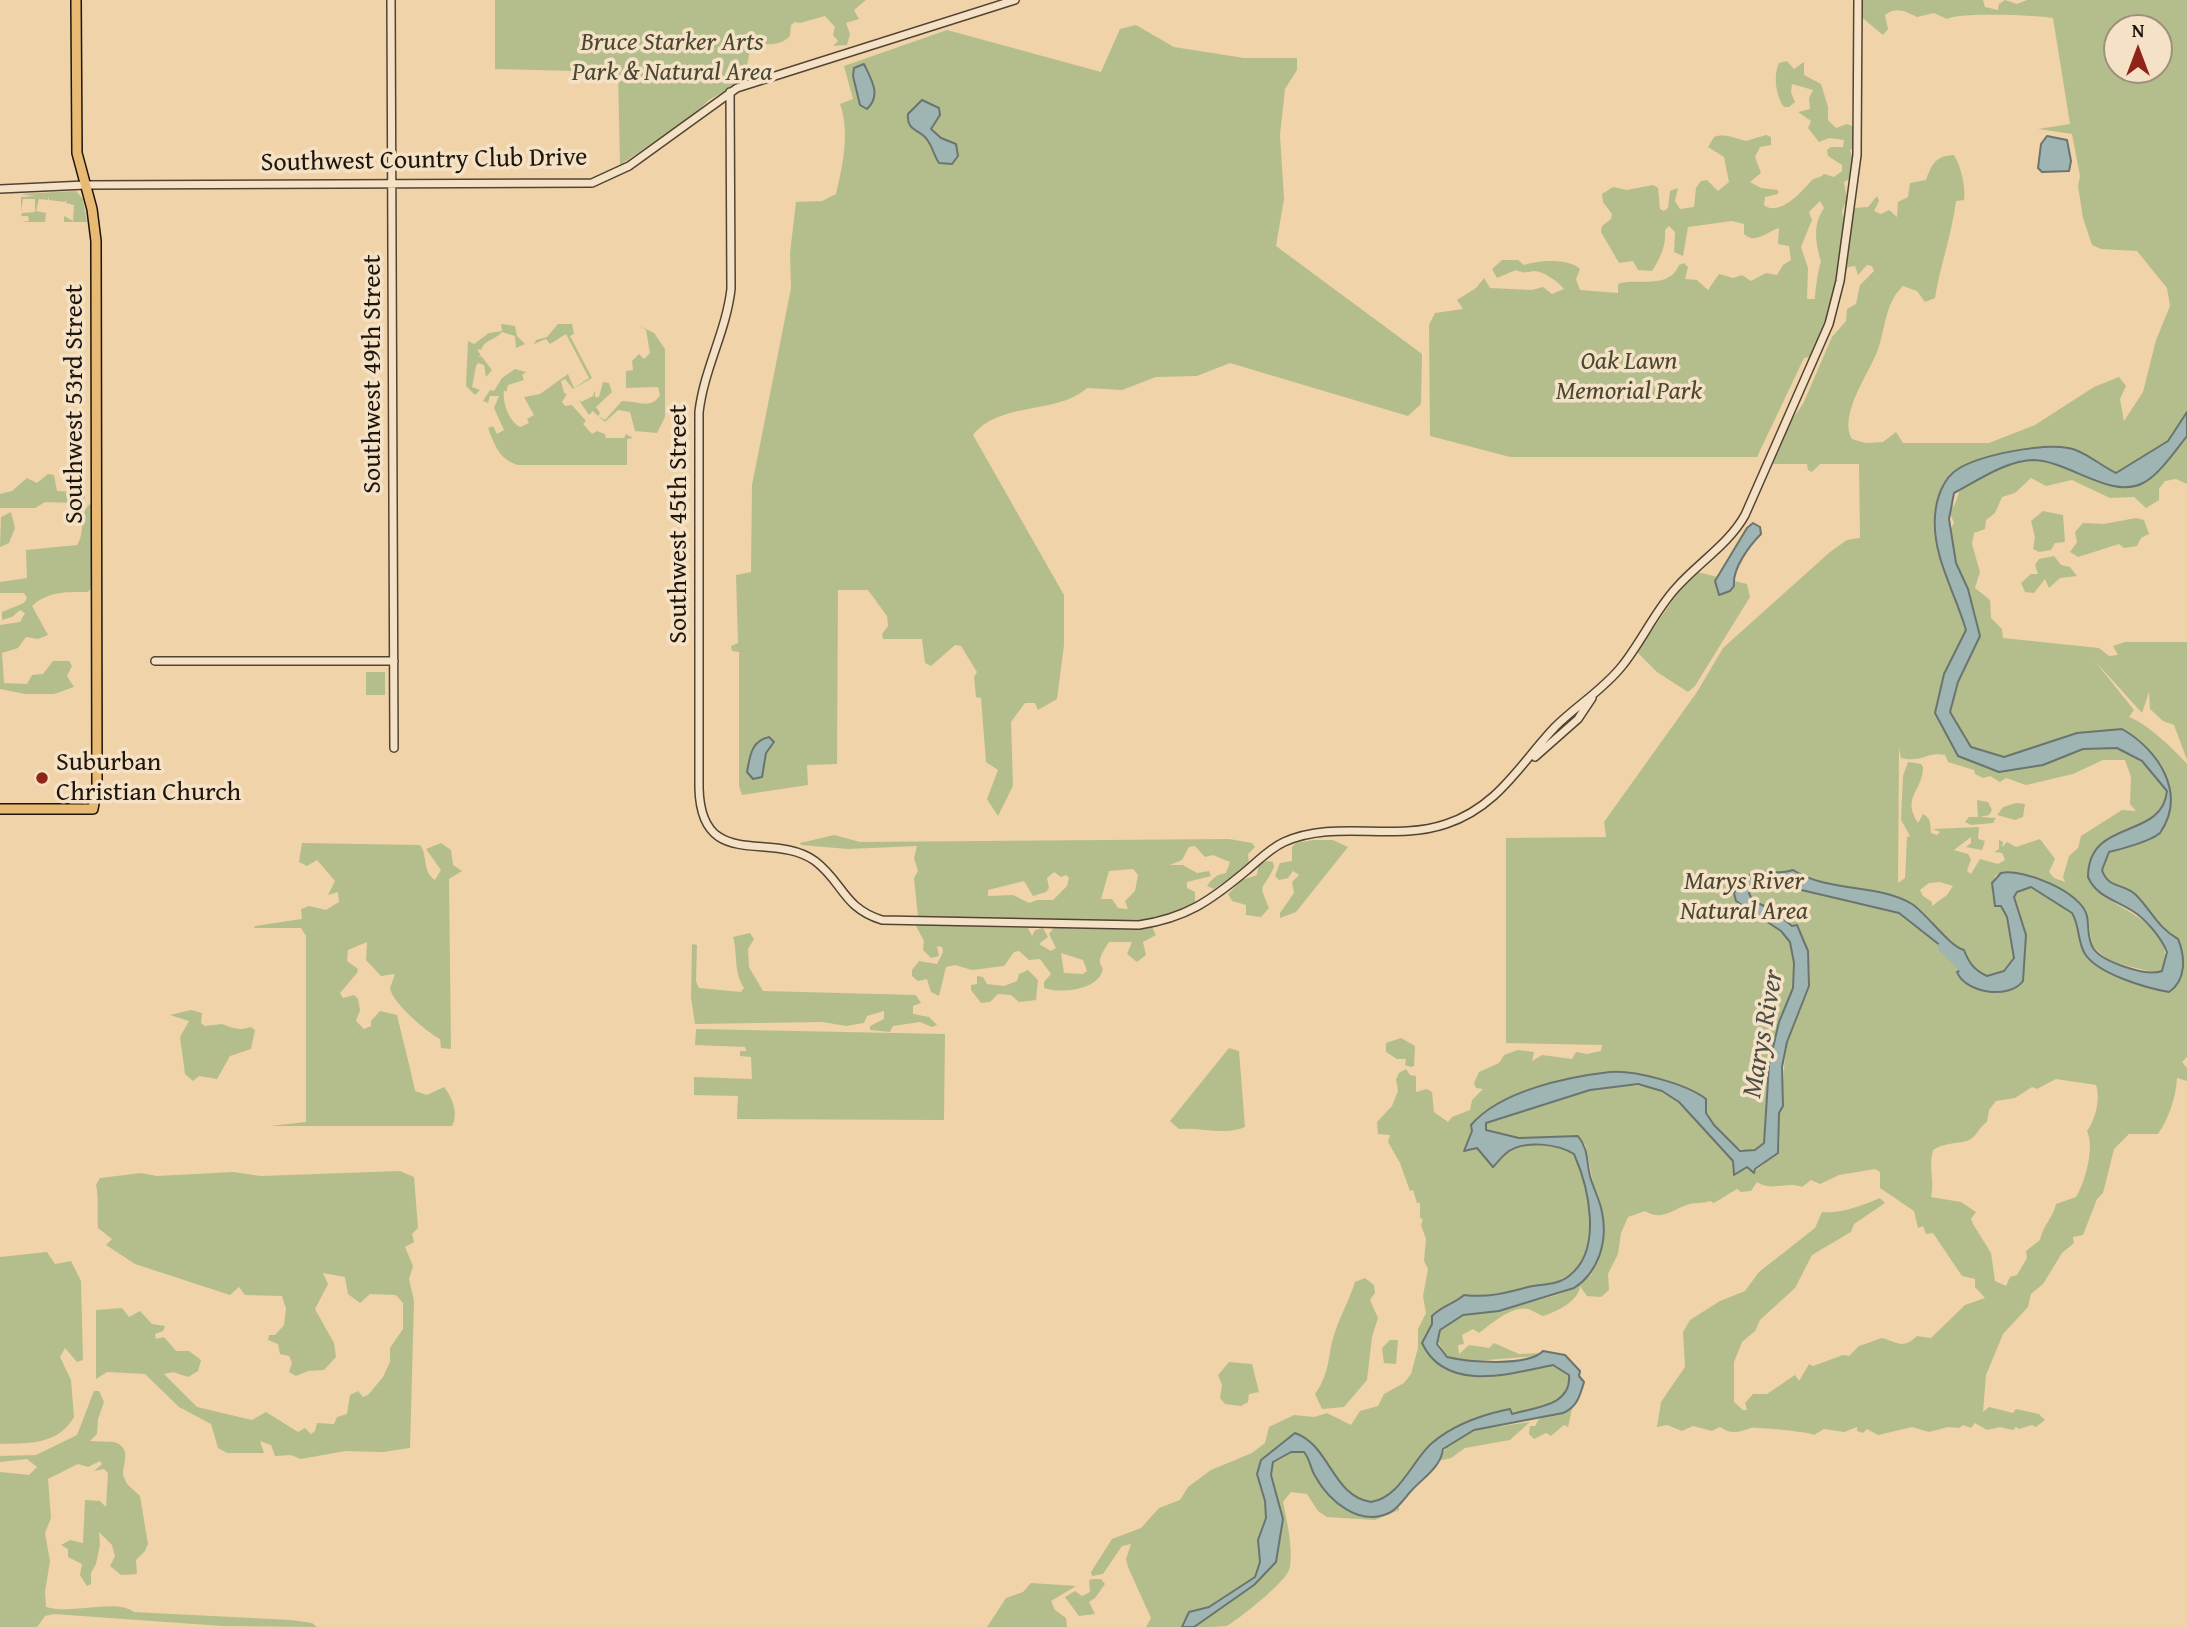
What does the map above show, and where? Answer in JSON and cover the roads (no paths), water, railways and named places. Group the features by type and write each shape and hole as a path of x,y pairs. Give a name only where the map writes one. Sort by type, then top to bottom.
{"main road":[{"name":"Southwest 53rd Street","path":"0,809 93,809 97,768 96,241 92,209 77,147 76,0"}],"street":[{"name":"Southwest 49th Street","path":"391,0 394,748"},
{"name":"Southwest Country Club Drive","path":"0,189 85,185 578,184 602,180 629,166 730,92 1015,0"},
{"name":"Southwest 45th Street","path":"730,92 731,289 726,317 705,375 699,412 699,797 703,814 714,832 737,846 785,849 808,856 828,874 849,903 863,913 882,919 1139,925 1177,917 1205,905 1269,852 1296,837 1330,830 1415,831 1460,819 1494,797 1524,766 1578,719 1594,695 1623,665 1676,589 1741,522 1829,324 1840,281 1857,155 1858,0"},
{"path":"155,661 394,661"}],"water":[{"path":"864,64 874,93 867,109 860,105 853,76 854,68"},
{"path":"922,100 939,108 940,115 931,129 941,138 956,144 958,156 952,164 939,163 925,137 909,124 908,114"},
{"path":"2047,136 2067,140 2071,161 2069,171 2042,172 2038,168 2041,144"},
{"path":"2187,412 2187,436 2161,469 2143,483 2131,487 2117,487 2047,462 2034,460 2013,463 1954,493 1949,519 1956,563 1968,589 1980,636 1958,682 1950,712 1971,747 2004,757 2077,733 2122,729 2147,749 2165,774 2171,803 2168,818 2160,833 2143,842 2109,852 2102,870 2112,883 2136,895 2160,924 2178,939 2183,967 2175,987 2169,992 2148,987 2100,968 2085,954 2072,913 2031,887 2017,892 2014,897 2026,935 2023,981 2008,991 1988,992 1969,985 1962,979 1957,972 1962,969 1955,957 1899,913 1793,888 1756,885 1749,893 1752,900 1774,911 1792,926 1797,925 1808,951 1809,986 1787,1042 1782,1067 1783,1106 1779,1113 1778,1153 1755,1169 1754,1173 1747,1167 1734,1175 1733,1161 1679,1102 1662,1091 1638,1084 1590,1090 1486,1123 1486,1130 1519,1138 1578,1136 1586,1151 1590,1176 1604,1223 1600,1255 1590,1273 1574,1288 1499,1311 1463,1315 1440,1330 1437,1344 1447,1357 1469,1360 1512,1361 1535,1356 1543,1351 1565,1355 1580,1371 1579,1376 1584,1382 1577,1400 1572,1408 1563,1413 1474,1430 1443,1449 1435,1467 1399,1506 1378,1516 1356,1514 1337,1502 1313,1473 1304,1452 1291,1452 1273,1462 1271,1475 1283,1519 1276,1562 1254,1585 1194,1627 1182,1627 1189,1612 1209,1607 1255,1577 1260,1562 1258,1540 1266,1518 1265,1501 1257,1474 1261,1460 1295,1433 1316,1448 1348,1490 1358,1498 1371,1502 1381,1499 1398,1486 1425,1450 1448,1431 1495,1412 1510,1409 1512,1414 1541,1407 1565,1393 1569,1375 1553,1365 1499,1375 1462,1374 1446,1369 1432,1359 1422,1343 1432,1324 1432,1316 1464,1295 1496,1294 1560,1281 1580,1265 1586,1251 1590,1218 1588,1201 1574,1154 1551,1146 1524,1145 1509,1151 1493,1167 1477,1148 1464,1151 1472,1131 1471,1125 1483,1113 1516,1095 1554,1082 1610,1072 1633,1073 1674,1083 1706,1099 1706,1113 1740,1151 1755,1150 1764,1143 1769,1065 1779,1022 1793,988 1794,963 1790,942 1781,931 1736,901 1734,893 1748,876 1762,872 1793,870 1822,882 1898,897 1918,909 1952,943 1964,950 1975,969 1987,976 2004,971 2014,958 2007,917 2001,906 1995,906 1992,883 2001,873 2023,874 2050,884 2075,898 2087,916 2093,948 2105,958 2136,970 2162,971 2167,952 2157,934 2136,913 2096,889 2088,877 2091,858 2100,845 2153,817 2162,807 2167,791 2142,761 2117,748 2083,749 2043,765 1999,772 1958,756 1935,713 1944,674 1966,630 1941,560 1935,516 1944,483 1958,469 1968,464 2011,451 2057,447 2081,452 2116,473 2168,441"},
{"path":"1753,523 1760,527 1761,534 1738,565 1734,586 1730,591 1719,595 1715,581 1747,528"},
{"path":"769,737 774,742 766,753 762,777 753,779 747,772 752,750 758,742"}],"waterway":[{"name":"Marys River","path":"1942,947 1967,972"}],"place":[{"name":"Suburban Christian Church","path":"42,778"}],"park label":[{"name":"Bruce Starker Arts Park & Natural Area","path":"672,58"},
{"name":"Oak Lawn Memorial Park","path":"1629,377"},
{"name":"Marys River Natural Area","path":"1744,897"}]}
